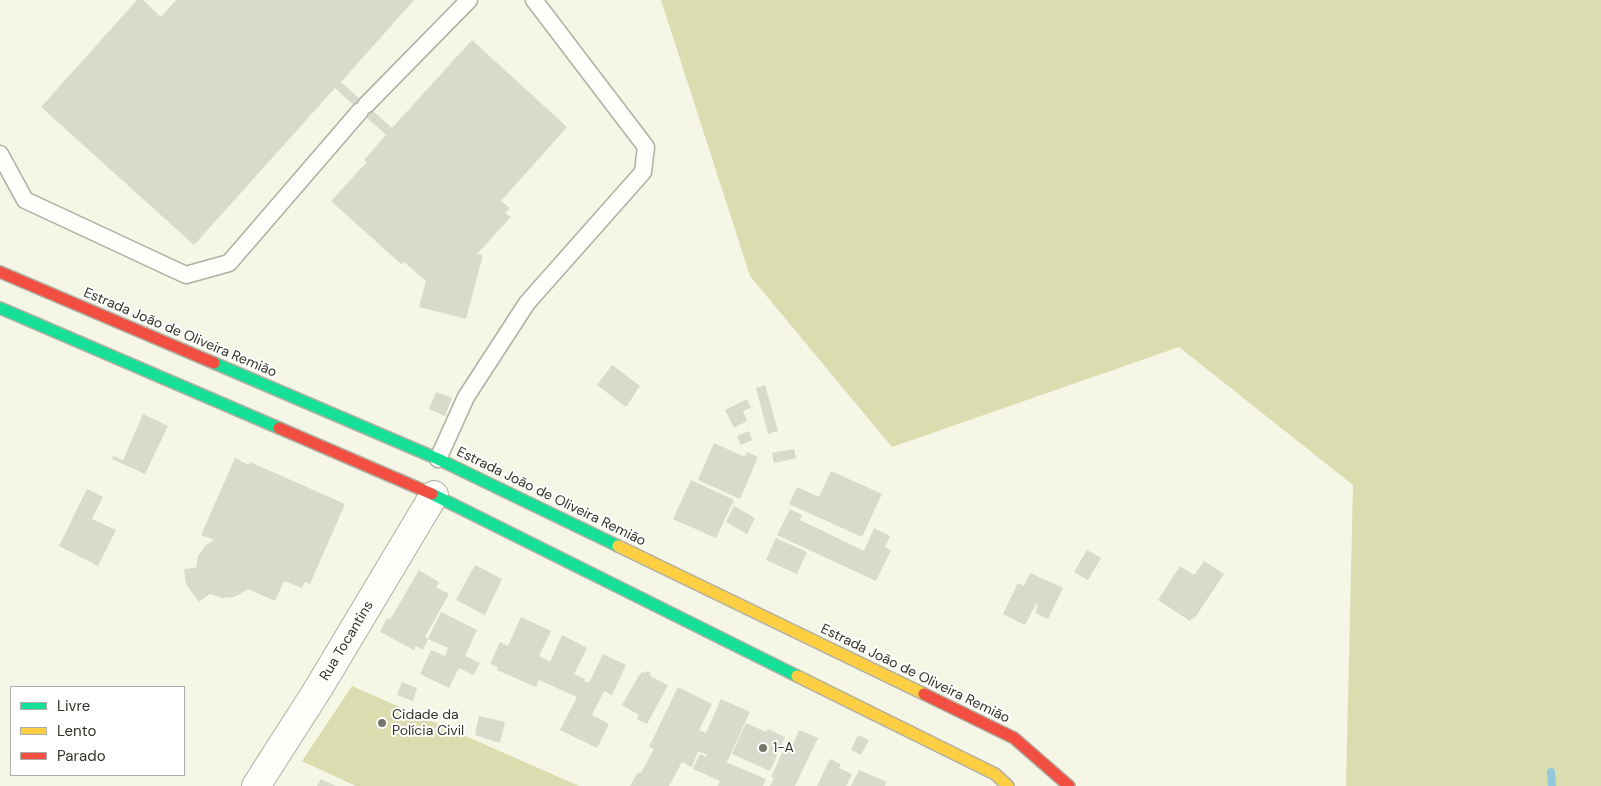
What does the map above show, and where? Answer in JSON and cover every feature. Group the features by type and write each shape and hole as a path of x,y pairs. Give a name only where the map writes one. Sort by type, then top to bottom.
{"main road":[{"name":"Estrada João de Oliveira Remião","path":"0,272 438,459 1014,738 1069,786"},
{"path":"0,308 434,495 995,774 1008,786"}],"street":[{"name":"Rua Tocantins","path":"256,786 318,689 434,495"}],"lane":[{"path":"0,154 25,200 186,274 229,263 363,108 469,0"},
{"path":"438,459 466,397 527,303 643,172 646,147 534,0"}],"green space":[{"path":"661,0 1601,0 1601,786 1346,786 1353,485 1179,347 892,447 750,276"},
{"name":"Cidade da Polícia Civil","path":"352,686 579,786 356,786 302,761"}],"building":[{"path":"137,0 143,0 161,17 176,0 414,0 341,82 392,128 472,40 567,127 501,201 510,208 505,213 511,217 477,254 483,255 466,319 419,307 426,281 404,262 401,264 331,201 367,162 364,160 386,135 335,88 194,245 41,107"},
{"path":"612,365 640,386 626,407 597,385"},
{"path":"765,385 778,431 768,434 756,388"},
{"path":"436,392 452,398 445,416 429,409"},
{"path":"747,399 751,408 743,411 747,421 734,428 725,410"},
{"path":"143,414 168,426 145,474 112,459 113,456 123,460"},
{"path":"749,431 752,440 741,445 737,436"},
{"path":"714,443 745,457 747,452 758,457 740,499 698,480"},
{"path":"794,449 796,458 774,463 772,453"},
{"path":"235,458 249,465 250,462 345,504 310,584 305,582 302,588 284,581 275,601 248,589 234,597 223,598 210,594 199,602 186,584 184,569 196,568 198,556 205,546 214,540 201,535"},
{"path":"831,471 882,494 862,537 789,504 797,487 819,497"},
{"path":"691,480 734,500 716,538 673,519"},
{"path":"87,489 103,497 92,519 116,530 98,566 59,546"},
{"path":"734,506 755,518 747,534 726,522"},
{"path":"790,509 802,515 800,520 864,551 874,528 890,536 885,547 891,550 876,581 777,535"},
{"path":"776,538 807,552 797,574 766,560"},
{"path":"1087,550 1101,558 1088,580 1074,572"},
{"path":"1204,561 1224,574 1194,619 1192,618 1190,621 1158,600 1180,566 1194,575"},
{"path":"475,565 502,579 485,615 456,600"},
{"path":"419,570 439,582 436,587 449,594 425,637 428,639 423,650 416,646 414,650 380,632 387,618 390,620"},
{"path":"1030,573 1063,588 1048,619 1035,613 1038,605 1036,604 1025,625 1003,614 1018,583 1024,586"},
{"path":"441,612 477,630 465,656 480,663 473,675 459,668 449,688 420,674 431,650 445,656 448,648 428,639"},
{"path":"521,617 551,631 539,656 550,662 562,635 587,648 574,674 585,679 584,681 589,683 603,654 626,665 612,695 604,691 592,715 609,724 597,748 560,730 577,697 539,680 536,687 497,670 498,667 490,664 500,642 508,646"},
{"path":"647,671 651,673 650,676 668,685 647,724 637,719 639,715 622,705 638,677 642,672 645,673"},
{"path":"402,682 417,688 413,701 397,695"},
{"path":"678,687 712,704 699,730 706,733 721,699 750,712 726,764 728,763 766,779 763,786 718,786 720,781 693,769 700,754 706,757 707,755 698,751 692,767 682,762 669,786 630,786 638,772 641,773 654,749 649,747"},
{"path":"479,716 505,722 500,743 475,735"},
{"path":"746,723 766,732 768,729 785,737 770,771 732,754"},
{"path":"799,730 818,738 795,786 770,786 774,778 771,777 786,744 792,747"},
{"path":"858,735 869,740 861,755 851,750"},
{"path":"830,759 841,764 839,768 852,774 846,786 817,786"},
{"path":"859,770 887,782 885,786 851,786"},
{"path":"321,779 336,786 317,786"}],"waterway":[{"path":"1551,772 1552,786"}],"traffic: fast":[{"path":"0,308 279,428"},
{"path":"214,363 438,459 618,546"},
{"path":"432,494 797,676"}],"traffic: slow":[{"path":"618,546 924,694"},
{"path":"797,676 995,774 1008,786"}],"traffic: jam":[{"path":"0,272 214,363"},
{"path":"279,428 432,494"},
{"path":"924,694 1014,738 1069,786"}],"place":[{"name":"Cidade da Polícia Civil","path":"382,723"},
{"name":"1-A","path":"763,748"}]}
